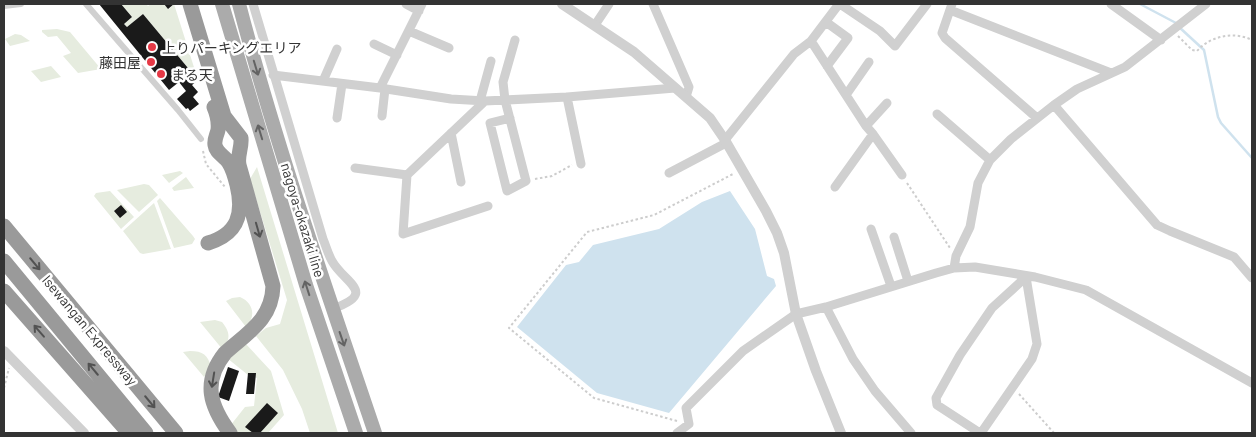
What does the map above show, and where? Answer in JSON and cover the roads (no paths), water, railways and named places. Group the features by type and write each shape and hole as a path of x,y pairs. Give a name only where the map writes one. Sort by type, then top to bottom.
{"highway":[{"path":"182,4 217,115 218,128 215,146 233,171 240,197 239,213 234,227 224,238 208,243"},
{"path":"190,4 224,116 241,138 242,143 238,156 239,165 274,286 271,303 264,317 225,353 213,374 211,390 214,407 217,416 230,433"},
{"name":"Isewangan Expressway","path":"4,226 176,433"},
{"name":"Isewangan Expressway","path":"4,261 146,433"},
{"path":"4,291 129,433"}],"main road":[{"name":"nagoya-okazaki line","path":"222,4 306,285 356,433"},
{"name":"nagoya-okazaki line","path":"239,4 252,52 332,309 375,433"}],"street":[{"path":"4,4 4,6 21,4"},
{"path":"86,4 201,139"},
{"path":"253,4 323,239 332,262 354,284 356,291 354,298 348,303 332,309"},
{"path":"382,116 382,88 420,7 406,4"},
{"path":"562,4 634,52 710,118 726,141 778,233 796,314 841,433"},
{"path":"595,25 609,4"},
{"path":"653,4 688,87 686,96"},
{"path":"669,173 726,141 794,54 811,41 840,4 880,31 895,46 926,4"},
{"path":"1111,4 1161,40"},
{"path":"954,268 956,256 970,227 978,183 990,160 1054,105 1077,89 1125,68 1206,4"},
{"path":"1037,118 942,33 951,7 1111,73"},
{"path":"826,22 848,38 827,66"},
{"path":"409,31 449,48"},
{"path":"510,118 490,123 507,192 526,181 505,100 503,82 515,40"},
{"path":"811,41 866,126 902,175"},
{"path":"374,44 397,55"},
{"path":"323,81 337,49"},
{"path":"488,206 403,234 407,175 483,101 491,61"},
{"path":"846,95 869,62"},
{"path":"273,75 382,88 451,99 483,101 567,97 675,88"},
{"path":"337,118 342,84"},
{"path":"567,97 580,163"},
{"path":"866,126 886,104"},
{"path":"1054,105 1157,224 1234,257 1252,278"},
{"path":"937,114 990,160"},
{"path":"452,132 461,182"},
{"path":"836,187 873,134"},
{"path":"355,168 407,175"},
{"path":"871,229 891,286"},
{"path":"894,237 908,281"},
{"path":"677,433 689,424 686,408 742,351 796,314 826,307 954,268 975,267 1035,277 1086,290 1252,383"},
{"path":"1026,277 1037,344 1032,359 980,433 937,405 936,398 960,355 992,308 1026,277"},
{"path":"826,307 852,359 875,391 911,433"},
{"path":"4,351 84,433"}],"water":[{"path":"730,191 755,229 767,276 774,279 776,286 669,413 597,393 517,327 566,265 579,262 593,245 659,229 702,202"}],"waterway":[{"path":"1140,4 1176,23"},
{"path":"1179,27 1204,50 1218,117 1221,123 1252,158"}],"place":[{"name":"上りパーキングエリア","path":"152,47"},
{"name":"藤田屋","path":"151,62"},
{"name":"まる天","path":"161,74"}]}
